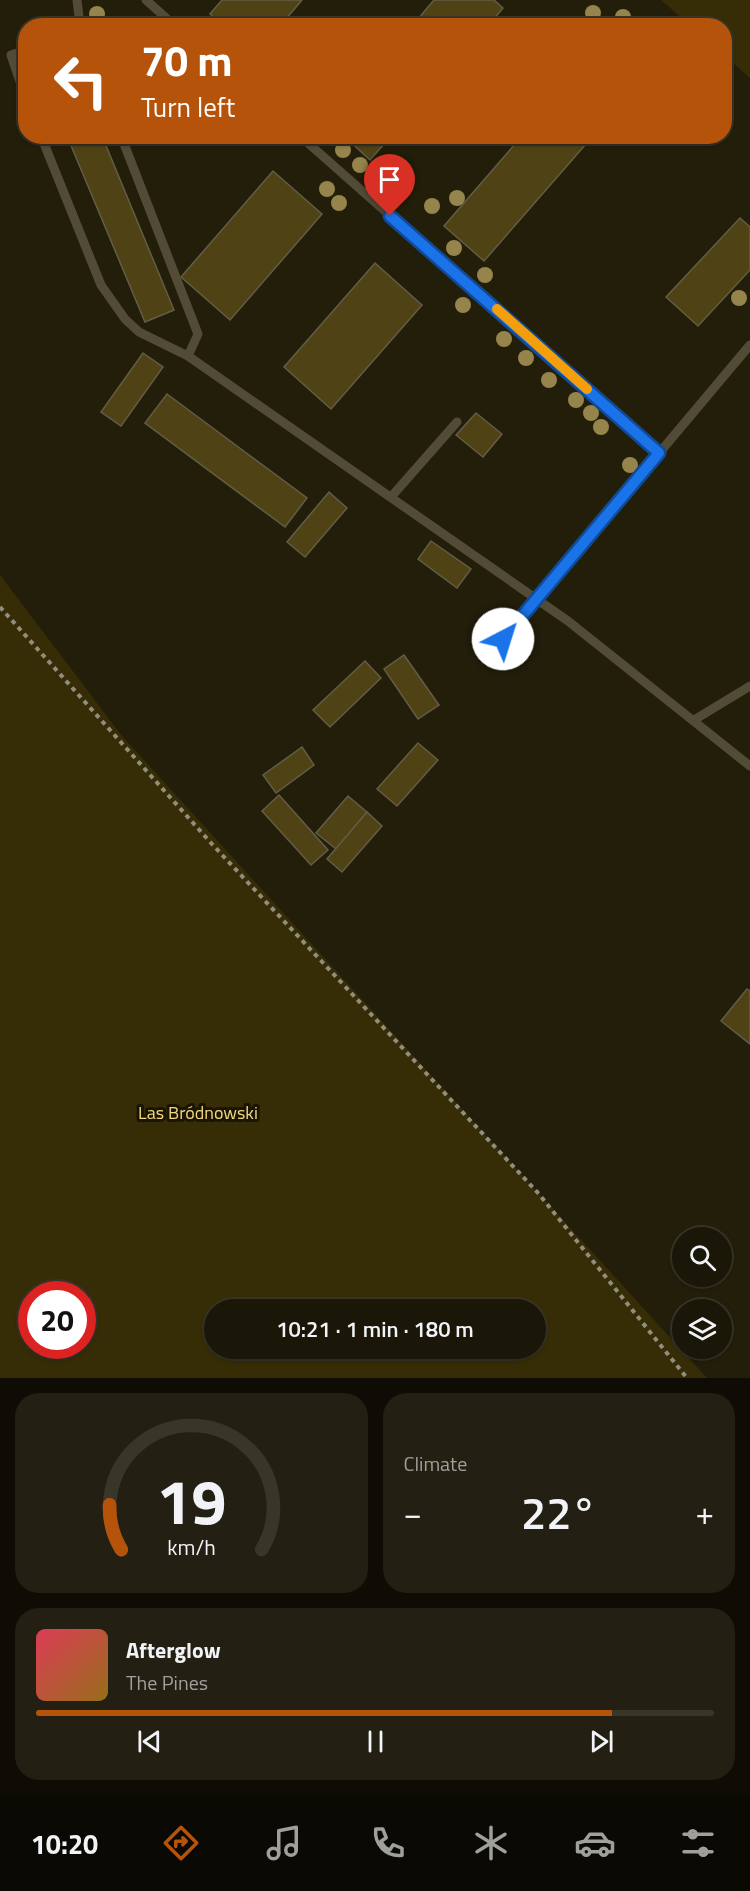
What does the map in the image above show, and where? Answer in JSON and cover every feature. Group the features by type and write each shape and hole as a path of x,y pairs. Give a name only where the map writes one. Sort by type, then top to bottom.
{"lane":[{"path":"77,0 79,18"},
{"path":"146,0 166,18"},
{"path":"18,53 11,55 18,76"},
{"path":"44,144 101,285 124,319 140,332 188,356 536,599 600,645 750,766"},
{"path":"124,144 198,334 188,356"},
{"path":"309,144 659,453"},
{"path":"503,639 750,345"},
{"path":"391,497 457,422"},
{"path":"694,720 750,686"}],"path":[{"path":"0,607 211,843 539,1194 687,1378"}],"green space":[{"path":"661,0 750,0 750,78 732,62 732,18 682,18"},
{"name":"Las Bródnowski","path":"0,575 122,736 672,1340 672,1359 690,1359 707,1378 0,1378"}],"building":[{"path":"222,0 302,0 287,18 214,18 210,14"},
{"path":"434,0 494,0 503,8 495,18 419,18"},
{"path":"70,144 105,144 174,310 145,322"},
{"path":"353,144 384,144 370,160"},
{"path":"515,144 586,144 484,261 444,226"},
{"path":"273,171 322,214 230,320 181,277"},
{"path":"740,218 750,227 750,270 698,326 666,297"},
{"path":"375,263 422,305 331,409 284,367"},
{"path":"143,353 163,367 121,426 101,412"},
{"path":"167,394 307,498 285,527 145,423"},
{"path":"476,413 502,434 483,457 456,435"},
{"path":"329,492 347,508 305,557 287,542"},
{"path":"431,541 471,569 457,588 418,559"},
{"path":"404,655 439,705 418,719 384,669"},
{"path":"365,661 381,678 330,727 313,710"},
{"path":"418,743 438,760 397,806 377,789"},
{"path":"302,747 314,765 276,793 263,775"},
{"path":"279,795 328,850 311,865 262,811"},
{"path":"348,796 367,812 336,849 316,833"},
{"path":"367,812 382,826 342,872 327,859"},
{"path":"747,989 750,991 750,1044 721,1021"}],"slow traffic":[{"path":"497,309 587,389"}],"route":[{"path":"390,216 659,453 503,639"}]}
